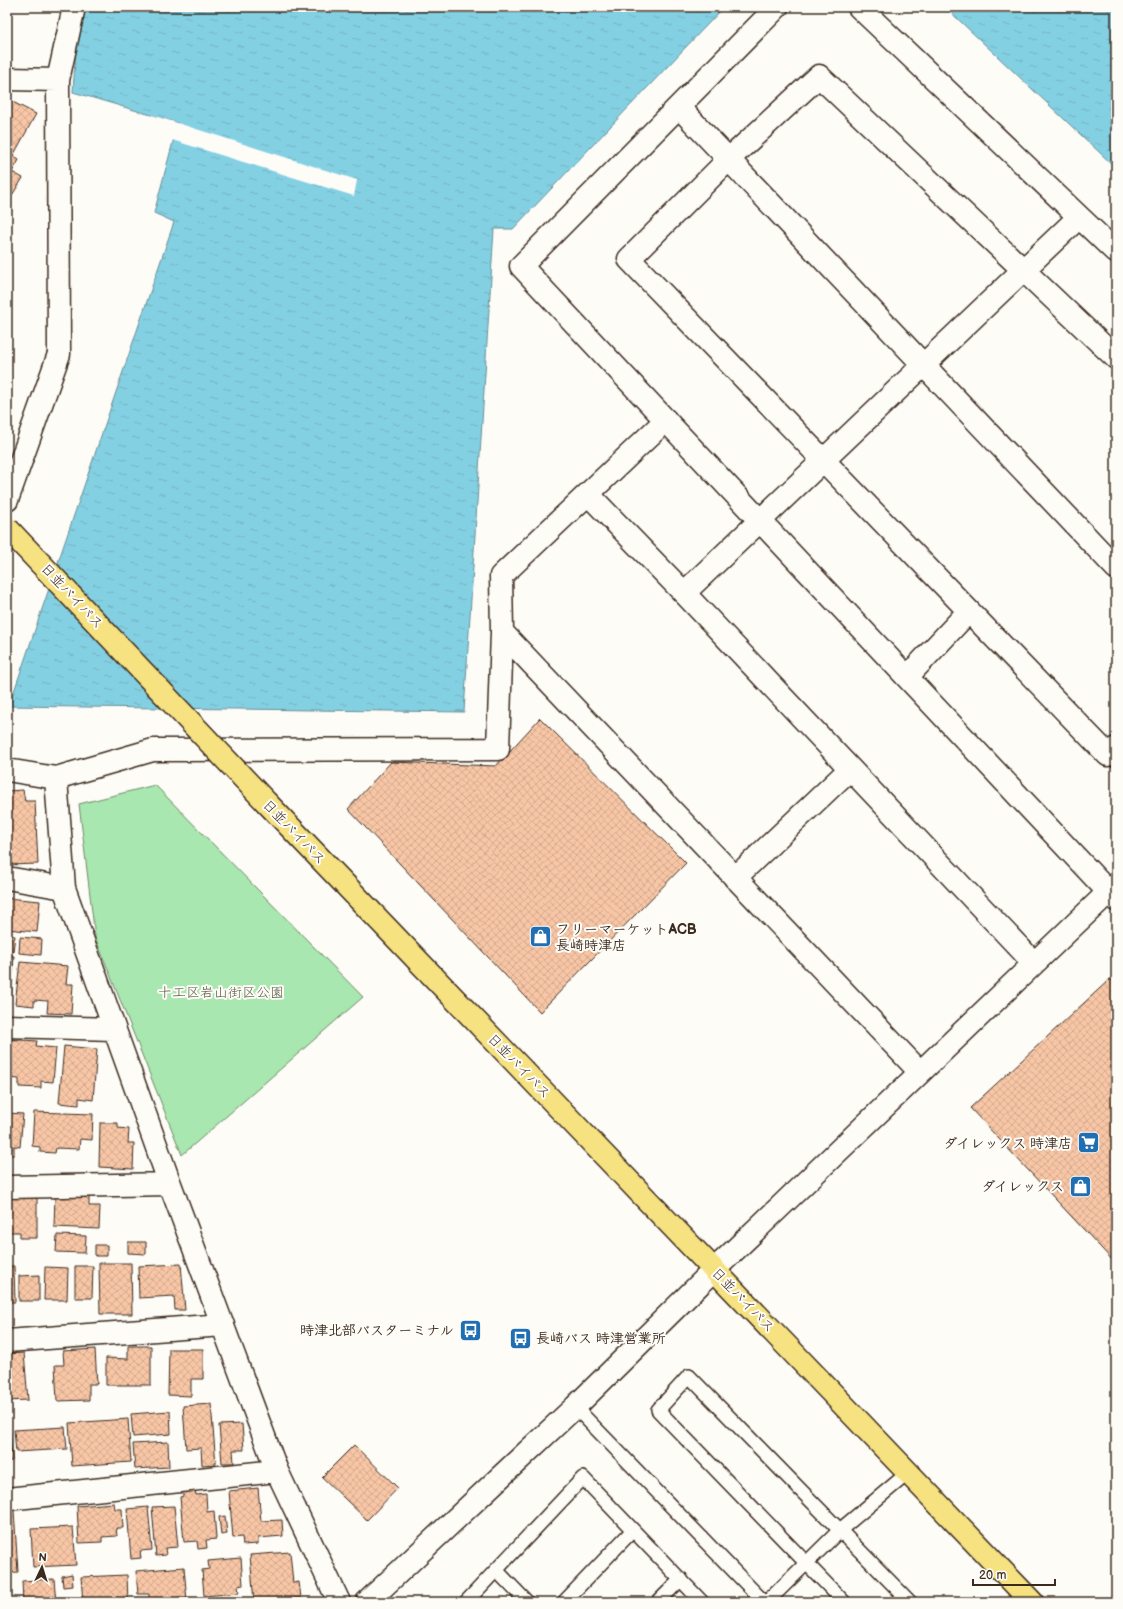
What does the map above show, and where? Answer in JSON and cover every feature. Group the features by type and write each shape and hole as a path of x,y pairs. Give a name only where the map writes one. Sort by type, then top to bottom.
{"highway":[{"name":"日並バイパス","path":"7,528 267,803 1032,1602"}],"street":[{"path":"7,500 59,354 58,80 74,7"},
{"path":"367,1602 575,1407 714,1270 1034,963 1113,892 907,677 522,266 777,7"},
{"path":"858,7 1116,252"},
{"path":"1116,358 819,76 728,160 629,260 1108,755 1116,748"},
{"path":"7,79 58,80"},
{"path":"678,107 1116,568"},
{"path":"684,593 1079,217"},
{"path":"7,770 56,778 153,750 498,749 502,632 501,576 666,420"},
{"path":"588,494 684,593 1034,963"},
{"path":"907,677 969,611"},
{"path":"502,632 920,1072"},
{"path":"735,878 850,769"},
{"path":"56,778 64,888 113,1029 278,1471 339,1602"},
{"path":"7,878 64,888"},
{"path":"7,1026 113,1029"},
{"path":"7,1187 170,1184"},
{"path":"7,1341 223,1325"},
{"path":"7,1499 278,1471"}],"lane":[{"path":"844,1602 658,1410 689,1376 910,1602"},
{"path":"575,1407 766,1602 840,1530 908,1473"},
{"path":"466,1602 583,1478 702,1602"},
{"path":"564,1602 633,1530"},
{"path":"496,1570 528,1602"},
{"path":"658,1602 681,1579"}],"green space":[{"name":"十工区岩山街区公園","path":"155,785 363,997 182,1155 95,937 79,804"}],"water":[{"path":"86,7 724,7 513,229 494,229 464,712 9,706 174,222 154,213 178,123 73,92 76,46"},
{"path":"945,7 1116,7 1116,168"}],"pier":[{"path":"152,115 357,180 354,196 172,140 176,124 151,117"}],"building":[{"path":"7,99 36,114 13,156 19,160 12,172 23,178 7,203"},
{"name":"フリーマーケットACB 長崎時津店","path":"540,718 686,863 540,1012 348,809 391,762 496,766"},
{"path":"23,790 25,801 35,801 38,864 7,865 7,791"},
{"path":"7,898 40,901 37,932 7,929"},
{"path":"7,935 15,936 13,951 7,951"},
{"path":"20,937 42,939 41,955 19,953"},
{"path":"7,955 14,956 11,995 7,994"},
{"path":"20,962 68,966 66,984 73,984 71,1014 47,1013 48,1001 34,1000 34,1006 15,1004"},
{"name":"ダイレックス","path":"1110,979 1116,985 1116,1264 970,1108"},
{"path":"7,1039 37,1041 36,1046 56,1048 53,1082 41,1081 41,1088 19,1087 19,1079 7,1078"},
{"path":"64,1046 97,1049 93,1100 79,1098 79,1105 59,1103"},
{"path":"34,1112 93,1114 92,1140 80,1139 79,1149 56,1148 55,1153 40,1152 40,1147 32,1146"},
{"path":"7,1113 23,1114 20,1147 14,1146 14,1155 7,1155"},
{"path":"100,1123 118,1123 118,1128 129,1129 128,1143 134,1143 133,1169 99,1167"},
{"path":"55,1196 89,1197 89,1206 100,1206 99,1229 54,1227"},
{"path":"7,1198 37,1198 37,1238 20,1238 20,1232 7,1232"},
{"path":"57,1235 86,1236 85,1253 56,1252"},
{"path":"128,1242 146,1242 146,1254 128,1253"},
{"path":"95,1245 107,1245 107,1256 95,1256"},
{"path":"99,1263 131,1263 132,1314 100,1314"},
{"path":"181,1264 185,1310 175,1310 174,1296 139,1298 138,1266"},
{"path":"7,1266 14,1266 15,1302 7,1302"},
{"path":"75,1266 93,1266 92,1298 75,1298"},
{"path":"45,1267 68,1268 67,1300 44,1300"},
{"path":"39,1275 39,1301 19,1301 19,1276"},
{"path":"128,1346 151,1346 151,1385 106,1385 106,1358 128,1359"},
{"path":"95,1349 97,1384 89,1384 89,1400 57,1401 55,1365 64,1365 63,1351"},
{"path":"169,1349 203,1349 203,1379 191,1379 191,1396 168,1395"},
{"path":"24,1353 28,1400 7,1401 7,1354"},
{"path":"211,1404 216,1464 202,1465 201,1448 186,1449 183,1406"},
{"path":"170,1411 171,1434 133,1437 131,1414"},
{"path":"128,1419 131,1462 72,1466 69,1423"},
{"path":"242,1424 244,1450 233,1450 234,1463 222,1463 219,1425"},
{"path":"65,1427 67,1449 16,1452 14,1430"},
{"path":"7,1432 10,1432 12,1461 8,1461 7,1466"},
{"path":"168,1442 169,1467 135,1469 133,1444"},
{"path":"354,1445 398,1488 367,1520 322,1477"},
{"path":"258,1488 261,1521 282,1520 283,1536 258,1538 258,1544 243,1545 242,1537 233,1538 229,1491"},
{"path":"195,1489 196,1495 206,1494 207,1512 214,1511 216,1539 206,1540 207,1548 198,1549 197,1541 184,1542 180,1497 183,1496 183,1490"},
{"path":"114,1503 115,1509 122,1509 123,1528 116,1528 117,1536 102,1537 102,1542 79,1543 77,1506"},
{"path":"174,1506 178,1547 165,1548 166,1555 156,1556 152,1507"},
{"path":"148,1507 152,1550 140,1551 141,1558 131,1559 127,1509"},
{"path":"7,1510 14,1510 18,1572 7,1573"},
{"path":"225,1516 227,1534 221,1535 219,1517"},
{"path":"73,1527 76,1565 33,1567 31,1529"},
{"path":"290,1552 293,1583 299,1582 301,1598 294,1598 295,1602 254,1602 250,1555"},
{"path":"241,1558 243,1585 238,1586 239,1593 204,1596 202,1570 209,1569 208,1561"},
{"path":"184,1567 187,1601 149,1602 149,1594 138,1594 136,1571"},
{"path":"72,1574 73,1586 63,1587 62,1576"},
{"path":"127,1575 128,1602 83,1602 81,1577"},
{"path":"54,1579 56,1602 23,1602 22,1581"}],"place":[{"name":"フリーマーケットACB 長崎時津店","path":"541,937"},
{"name":"ダイレックス 時津店","path":"1088,1143"},
{"name":"ダイレックス","path":"1080,1186"},
{"name":"時津北部バスターミナル","path":"470,1330"},
{"name":"長崎バス 時津営業所","path":"520,1338"}]}
